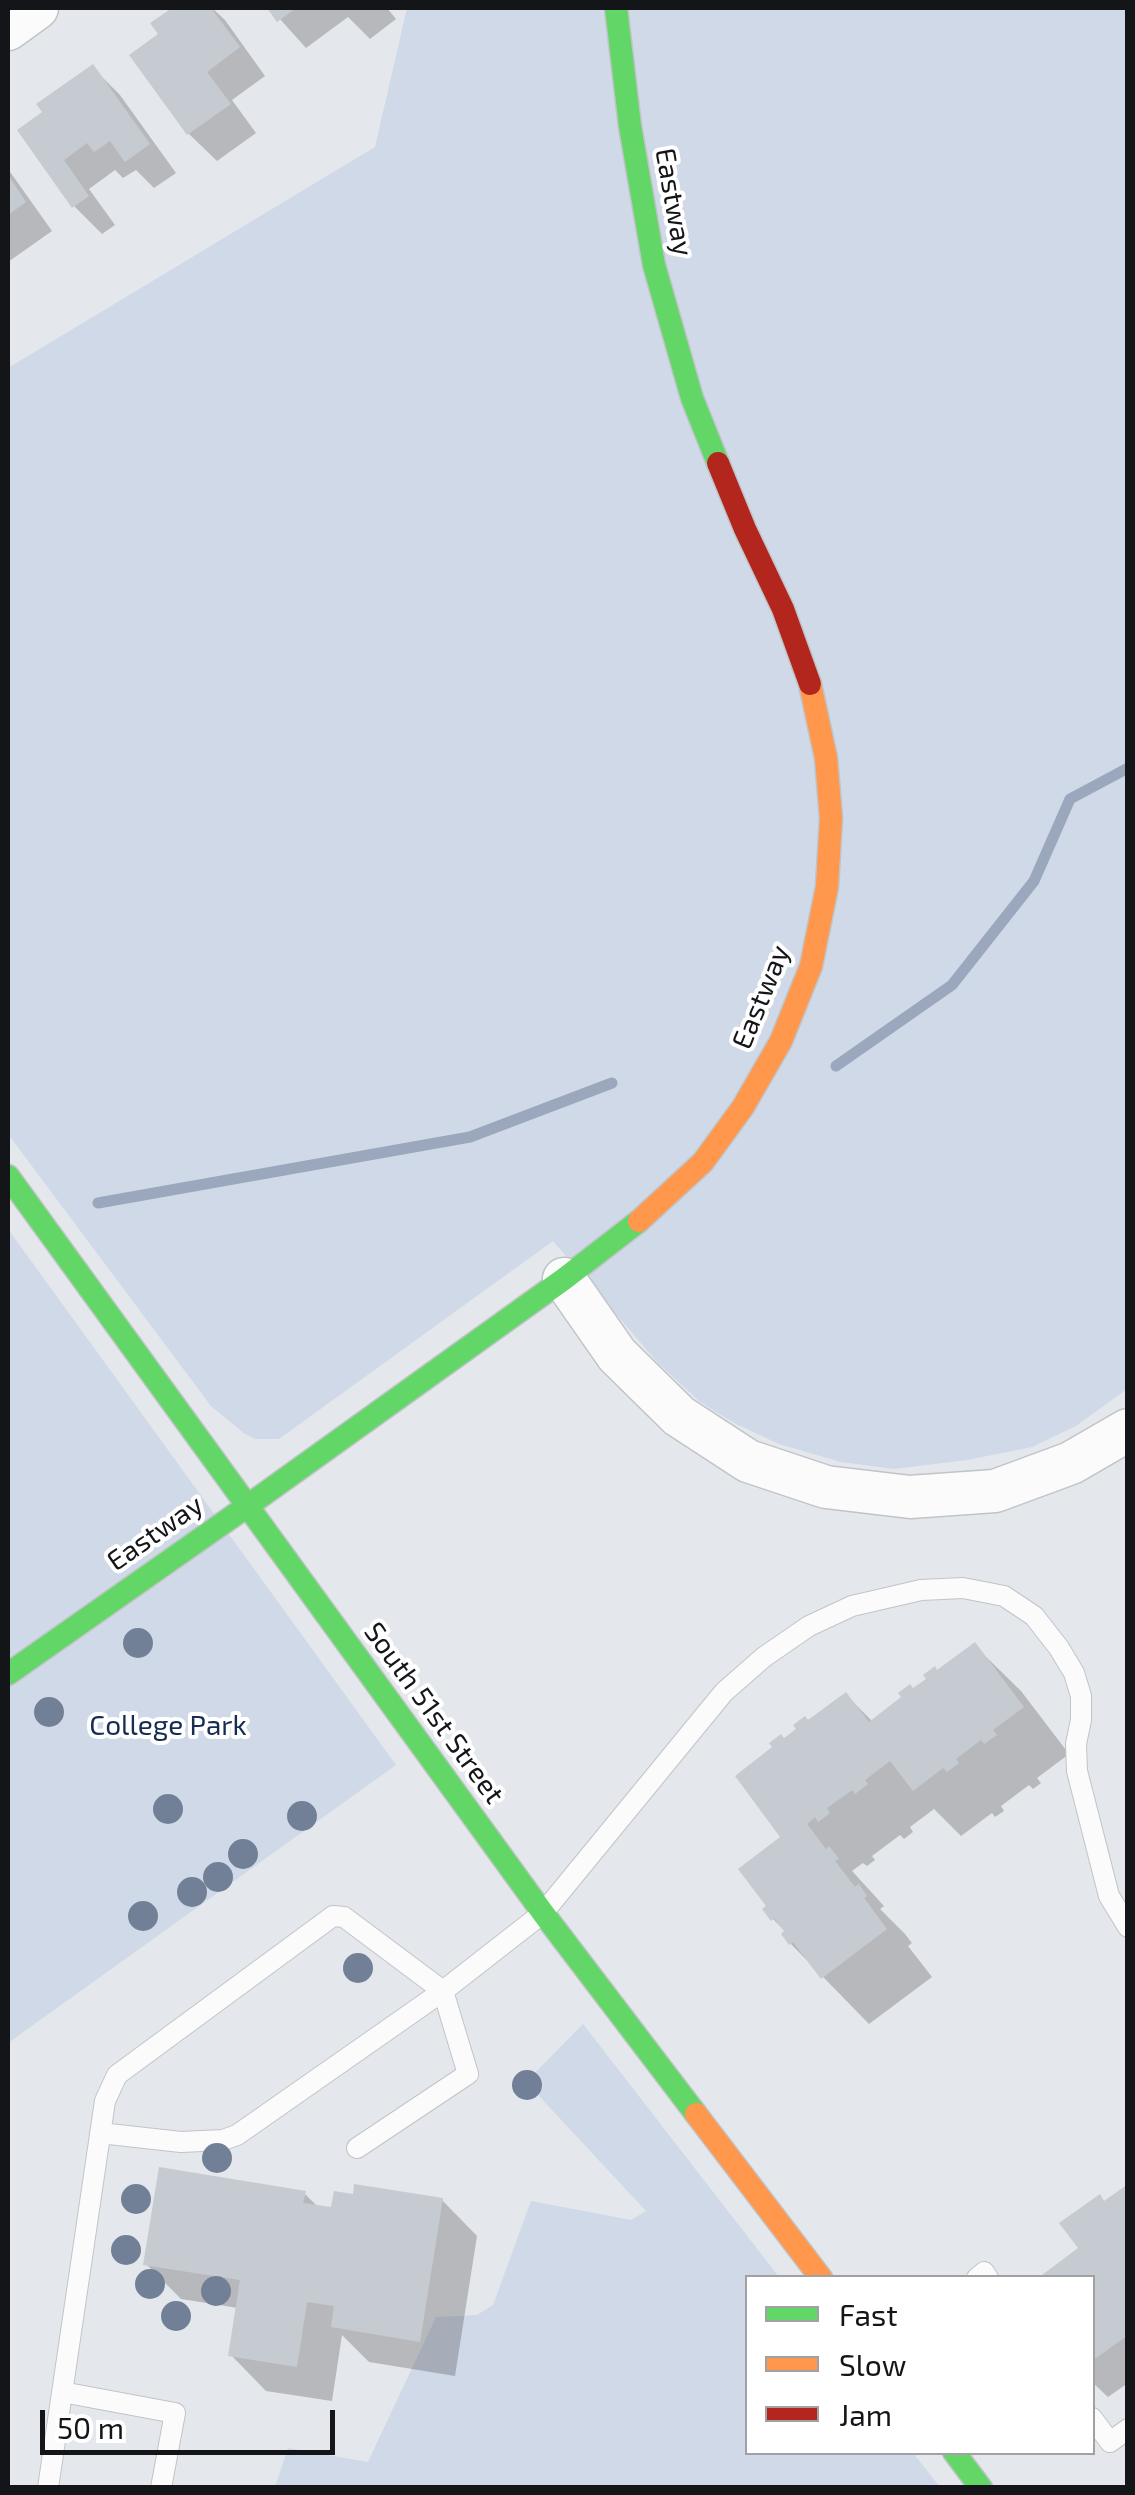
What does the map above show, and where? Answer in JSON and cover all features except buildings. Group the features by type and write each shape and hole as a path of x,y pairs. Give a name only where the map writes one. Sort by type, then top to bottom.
{"street":[{"path":"8,29 37,8"},
{"name":"Eastway","path":"8,1674 564,1279 653,1211 703,1162 743,1107 781,1041 811,966 827,887 830,818 826,758 814,697 783,609 692,398 670,328 654,265 630,126 616,8"},
{"name":"South 51st Street","path":"8,1176 543,1913 819,2275"},
{"path":"564,1279 617,1355 679,1416 748,1460 826,1487 910,1497 995,1491 1070,1463 1128,1430"},
{"path":"956,2455 981,2488"}],"lane":[{"path":"100,2133 182,2142 223,2140 237,2135 443,1991 543,1913 724,1692 764,1656 809,1626 852,1606 921,1590 964,1588 1004,1596 1034,1616 1074,1672 1082,1720 1076,1744 1078,1771 1109,1896 1128,1928"},
{"path":"48,2488 105,2101 117,2075 333,1916 344,1917 443,1991 468,2074 358,2148"},
{"path":"62,2392 176,2413 161,2488"},
{"path":"1095,2422 1110,2442 1128,2429"}],"green space":[{"path":"407,8 1127,8 1127,1389 1076,1426 1032,1447 894,1469 841,1462 779,1444 699,1401 658,1363 553,1241 279,1439 256,1439 211,1406 8,1134 8,368 375,147"},
{"name":"College Park","path":"8,1229 396,1765 8,2043"},
{"path":"583,2024 777,2275 745,2275 745,2455 915,2455 940,2487 275,2487 288,2448 368,2462 436,2317 477,2315 493,2305 531,2201 631,2220 646,2211 526,2082"}],"waterway":[{"path":"836,1066 952,985 1034,881 1070,799 1128,768"},
{"path":"98,1203 470,1137 612,1083"}],"traffic: fast":[{"path":"616,8 630,126 654,265 692,398 718,463"},
{"path":"8,1176 543,1913 696,2114"},
{"path":"8,1674 564,1279 639,1221"},
{"path":"956,2455 981,2488"}],"traffic: slow":[{"path":"639,1221 703,1162 743,1107 781,1041 811,966 827,887 831,818 826,758 810,684"},
{"path":"696,2114 819,2275"}],"traffic: jam":[{"path":"718,463 783,609 810,684"}]}
